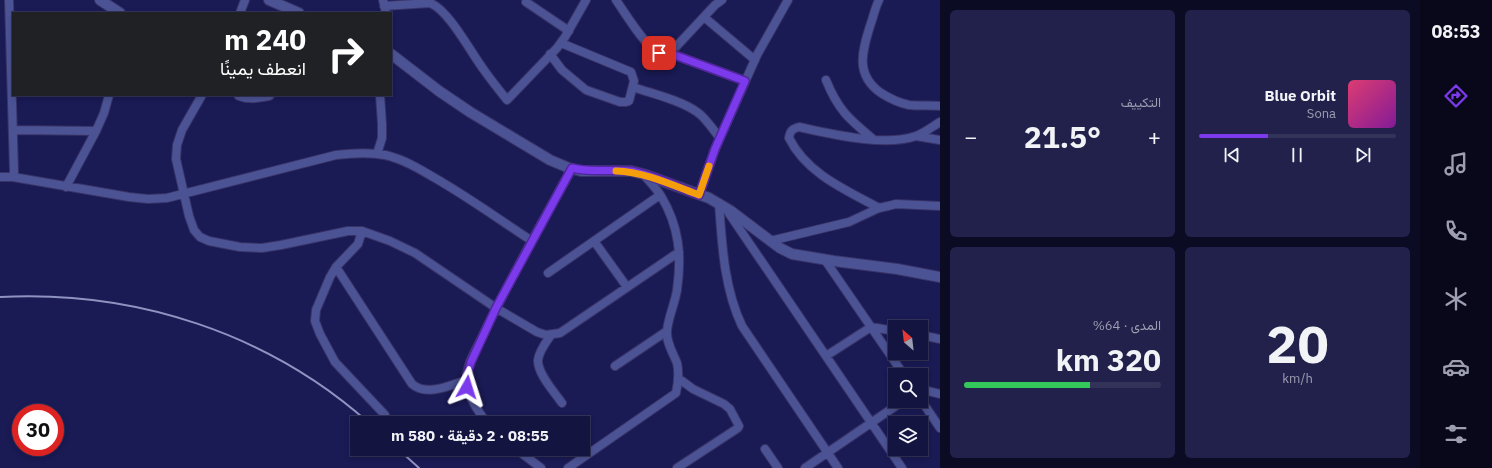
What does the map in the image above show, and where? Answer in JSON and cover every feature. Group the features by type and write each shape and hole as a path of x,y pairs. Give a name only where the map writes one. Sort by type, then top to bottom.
{"street":[{"path":"9,0 12,78"},
{"path":"100,0 111,9"},
{"path":"240,12 245,0"},
{"path":"269,0 297,12"},
{"path":"385,6 431,2 441,9 484,71 507,100 561,43 586,0"},
{"path":"616,0 652,48 659,53 669,53 745,81"},
{"path":"669,53 704,16 722,0"},
{"path":"699,195 720,138 754,60 788,0"},
{"path":"879,0 868,34 863,58 863,69 866,77 874,88 894,100 909,105 940,106"},
{"path":"526,2 569,31"},
{"path":"704,16 754,60"},
{"path":"550,54 562,70 586,90 620,102 626,102 631,98 634,81 631,72 561,43"},
{"path":"392,55 439,91 470,112 550,160 581,170 631,171 699,195 721,205 780,248 792,254 825,260 897,269 940,277"},
{"path":"826,80 838,106 849,119 873,140"},
{"path":"633,87 683,104 698,112 720,138"},
{"path":"13,96 13,178"},
{"path":"66,187 96,131 104,113 109,96"},
{"path":"201,96 182,130 177,145 176,159 189,216 194,230 200,237 210,241 240,247 262,248 348,231 362,230 415,253 496,308 537,332 546,335 560,333 679,252"},
{"path":"242,96 255,98 264,96"},
{"path":"377,154 382,138 380,96"},
{"path":"916,136 940,122"},
{"path":"879,208 836,185 814,170 794,149 788,138 790,132 794,128 799,127 873,140 897,139 916,136 940,140"},
{"path":"14,130 96,131"},
{"path":"0,177 102,194 148,199 167,198 184,195 336,155 357,153 377,154 395,158 430,175 476,203 532,242"},
{"path":"483,416 471,397 467,387 467,375 471,362 496,308 572,168"},
{"path":"568,468 676,393 678,385 677,364 669,344 666,330 677,289 679,252 678,240 673,219 660,195 643,174"},
{"path":"548,273 660,195"},
{"path":"770,241 849,222 879,208 896,204 940,206"},
{"path":"721,205 902,468"},
{"path":"721,205 723,250 727,280 742,326 838,468"},
{"path":"362,230 358,244 336,267 330,277 316,310 316,321 320,334 336,362 385,415"},
{"path":"594,241 628,288"},
{"path":"825,260 899,368"},
{"path":"336,267 412,384 417,388 431,390 467,380"},
{"path":"826,356 871,327 888,330"},
{"path":"615,366 666,330"},
{"path":"551,335 538,360 546,382 562,403"},
{"path":"928,336 940,339"},
{"path":"677,468 739,426 730,409 724,404 693,389 678,378"},
{"path":"928,391 940,394"},
{"path":"805,468 893,408"},
{"path":"926,408 940,428"},
{"path":"765,449 778,468"},
{"path":"525,456 541,468"}],"railway":[{"path":"0,297 50,297 100,301 149,310 197,324 243,342 288,364 330,391 360,416"},
{"path":"406,456 419,468"}],"slow traffic":[{"path":"616,171 631,171 643,174 699,195 709,166"}],"route":[{"path":"467,387 467,375 471,362 496,308 572,168 581,170 631,171 699,195 715,149 745,81 669,53 659,53"}]}
